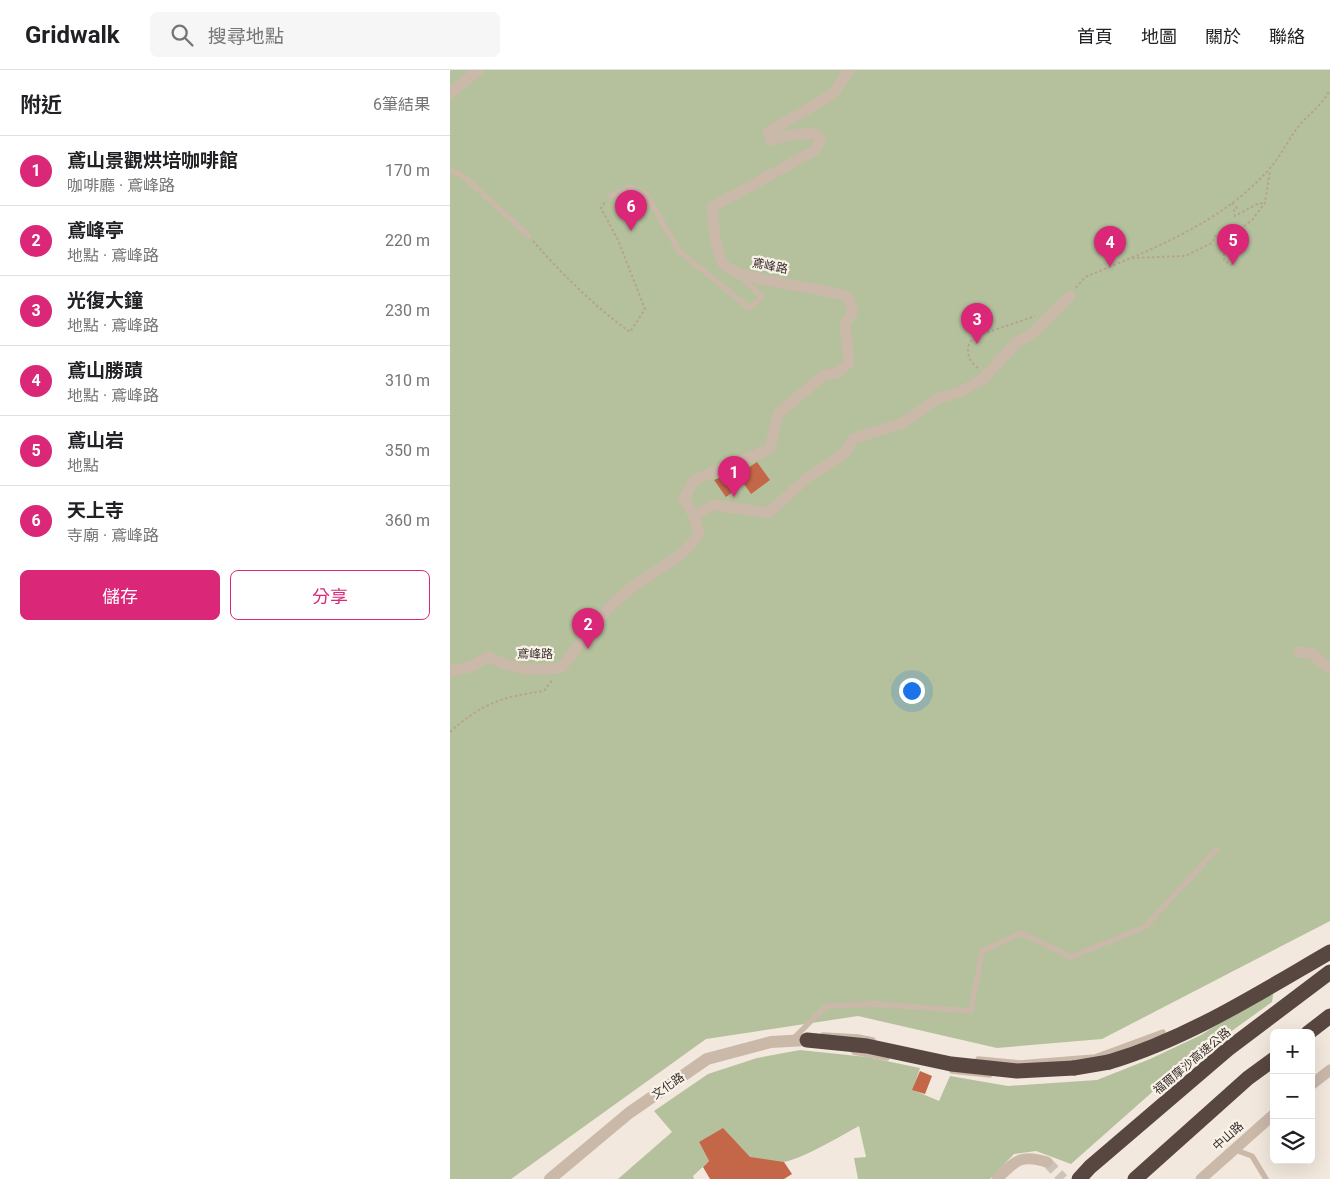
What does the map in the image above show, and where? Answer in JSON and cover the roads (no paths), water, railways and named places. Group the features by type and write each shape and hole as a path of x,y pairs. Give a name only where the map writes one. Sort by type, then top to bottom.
{"highway":[{"path":"798,1040 867,1046 951,1064 1017,1071 1074,1068 1161,1043 1218,1017 1330,952"},
{"name":"福爾摩沙高速公路","path":"1079,1179 1090,1167 1228,1049 1330,972"},
{"path":"1313,1029 1330,1016"},
{"path":"1136,1179 1248,1078 1270,1062"},
{"path":"1075,1179 1090,1167"}],"street":[{"path":"450,93 479,70"},
{"name":"鳶峰路","path":"450,671 469,667 489,657 508,667 527,670 561,668 603,613 629,589 692,545 699,534 694,516 684,499 694,480 770,449 778,414 824,375 837,373 849,363 844,324 853,310 848,297 835,291 738,273 724,265 715,242 712,206 814,151 820,142 816,134 795,134 771,140 768,132 833,94 849,70"},
{"path":"694,516 714,506 768,513 807,478 844,454 853,439 903,423 937,399 962,392 983,379 1018,341 1031,335 1070,296"},
{"path":"1299,652 1311,653 1330,669"},
{"name":"文化路","path":"550,1179 629,1114 707,1059 749,1046 798,1040"},
{"path":"1315,1083 1328,1075"},
{"name":"中山路","path":"1201,1179 1270,1117"},
{"path":"997,1179 1018,1160 1030,1157 1047,1162"}],"lane":[{"path":"450,170 463,176 529,236"},
{"path":"610,196 631,187 646,194 679,251 749,308 762,297 738,273"},
{"path":"798,1040 826,1006 877,1004 971,1011 982,950 1020,933 1071,957 1146,928 1217,850"},
{"path":"798,1040 811,1035 858,1036 948,1057 1020,1063 1102,1059 1163,1032"},
{"path":"798,1040 811,1045 964,1074 1016,1077 1089,1072"},
{"path":"1233,1149 1252,1156 1266,1179"}],"tunnel":[{"path":"1047,1162 1063,1179"}],"place":[{"name":"天上寺","path":"631,231"},
{"name":"鳶山岩","path":"1233,265"},
{"name":"鳶山勝蹟","path":"1110,267"},
{"name":"光復大鐘","path":"977,344"},
{"name":"鳶山景觀烘培咖啡館","path":"734,497"},
{"name":"鳶峰亭","path":"588,649"}]}
